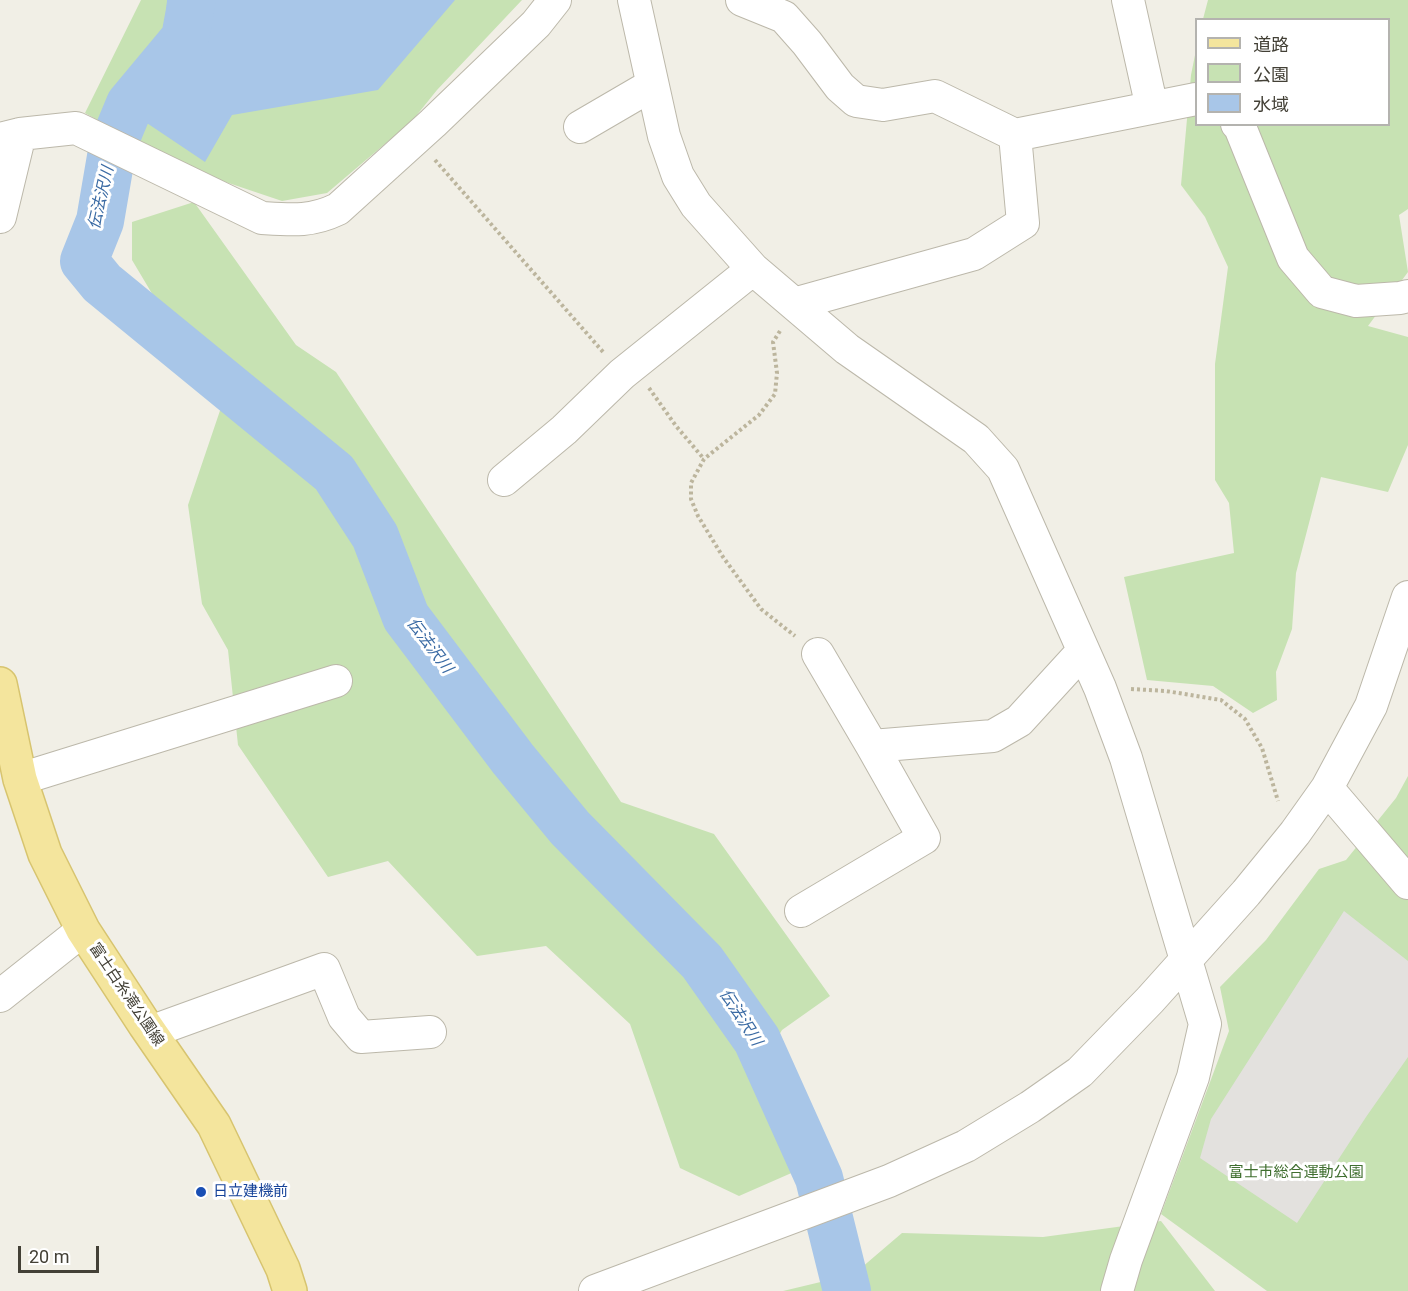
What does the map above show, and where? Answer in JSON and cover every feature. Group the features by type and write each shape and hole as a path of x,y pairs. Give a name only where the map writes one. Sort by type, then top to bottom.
{"main road":[{"name":"富士白糸滝公園線","path":"0,684 20,778 45,854 83,930 214,1125 283,1269 290,1291"}],"street":[{"path":"0,218 10,137 76,128 262,218 296,221 326,214 338,209 417,139 536,24 555,0"},
{"path":"634,0 664,136 678,176 696,205 753,268 794,304 847,349 976,439 1003,469 1100,688 1126,758 1205,1024 1193,1077 1126,1260 1117,1291"},
{"path":"742,0 784,17 840,87 856,100 883,105 935,96 1015,135 1195,99"},
{"path":"1128,0 1152,108"},
{"path":"580,127 652,85"},
{"path":"1239,126 1293,258 1322,292 1356,301 1408,296"},
{"path":"794,304 974,254 1023,223 1015,135"},
{"path":"504,480 564,430 627,370 753,268"},
{"path":"595,1291 889,1181 966,1146 1030,1107 1080,1072 1246,893 1295,833 1327,788 1371,706 1408,597"},
{"path":"872,746 993,736 1019,721 1083,651"},
{"path":"801,911 924,838 818,654"},
{"path":"20,778 336,681"},
{"path":"1327,788 1408,883"},
{"path":"0,996 83,930"},
{"path":"150,1032 324,969 344,1017 361,1037 430,1032"}],"path":[{"path":"417,139 627,370 661,403 676,426 704,459"},
{"path":"794,304 774,342 777,373 775,394 759,415 704,459 691,483 691,499 698,516 723,557 761,609 818,654"},
{"path":"1100,688 1166,691 1221,700 1245,719 1262,748 1278,801"}],"green space":[{"path":"141,0 522,0 437,90 412,121 327,193 282,201 178,166 85,113"},
{"path":"1208,0 1408,0 1408,209 1399,215 1408,272 1368,326 1408,337 1408,445 1388,492 1321,477 1296,573 1292,629 1276,672 1277,700 1253,713 1213,686 1147,680 1124,577 1234,553 1229,503 1215,480 1215,364 1228,267 1205,217 1181,185 1191,75 1195,55 1195,126 1390,126 1390,18 1203,18"},
{"path":"194,202 296,345 336,372 621,802 714,834 830,996 782,1030 759,1070 799,1119 796,1171 739,1196 680,1168 630,1024 546,946 477,956 388,861 328,877 238,745 228,650 202,604 188,505 228,387 188,354 132,260 132,222"},
{"name":"富士市総合運動公園","path":"1408,776 1408,1291 1267,1291 1161,1214 1229,1031 1220,987 1266,940 1319,869 1346,860 1396,798"},
{"path":"1161,1221 1215,1291 783,1291 854,1274 902,1233 1043,1237"}],"shaded area":[{"path":"1344,911 1408,961 1408,1057 1297,1223 1200,1158 1211,1119"}],"water":[{"path":"167,0 455,0 378,90 232,115 205,162 111,99 164,40"}],"waterway":[{"name":"伝法沢川","path":"192,0 185,38 130,104 113,145 100,221 84,261 102,283 334,473 375,536 406,617 513,759 570,828 702,962 757,1040 819,1178 847,1291"}],"place":[{"name":"日立建機前","path":"201,1192"}]}
